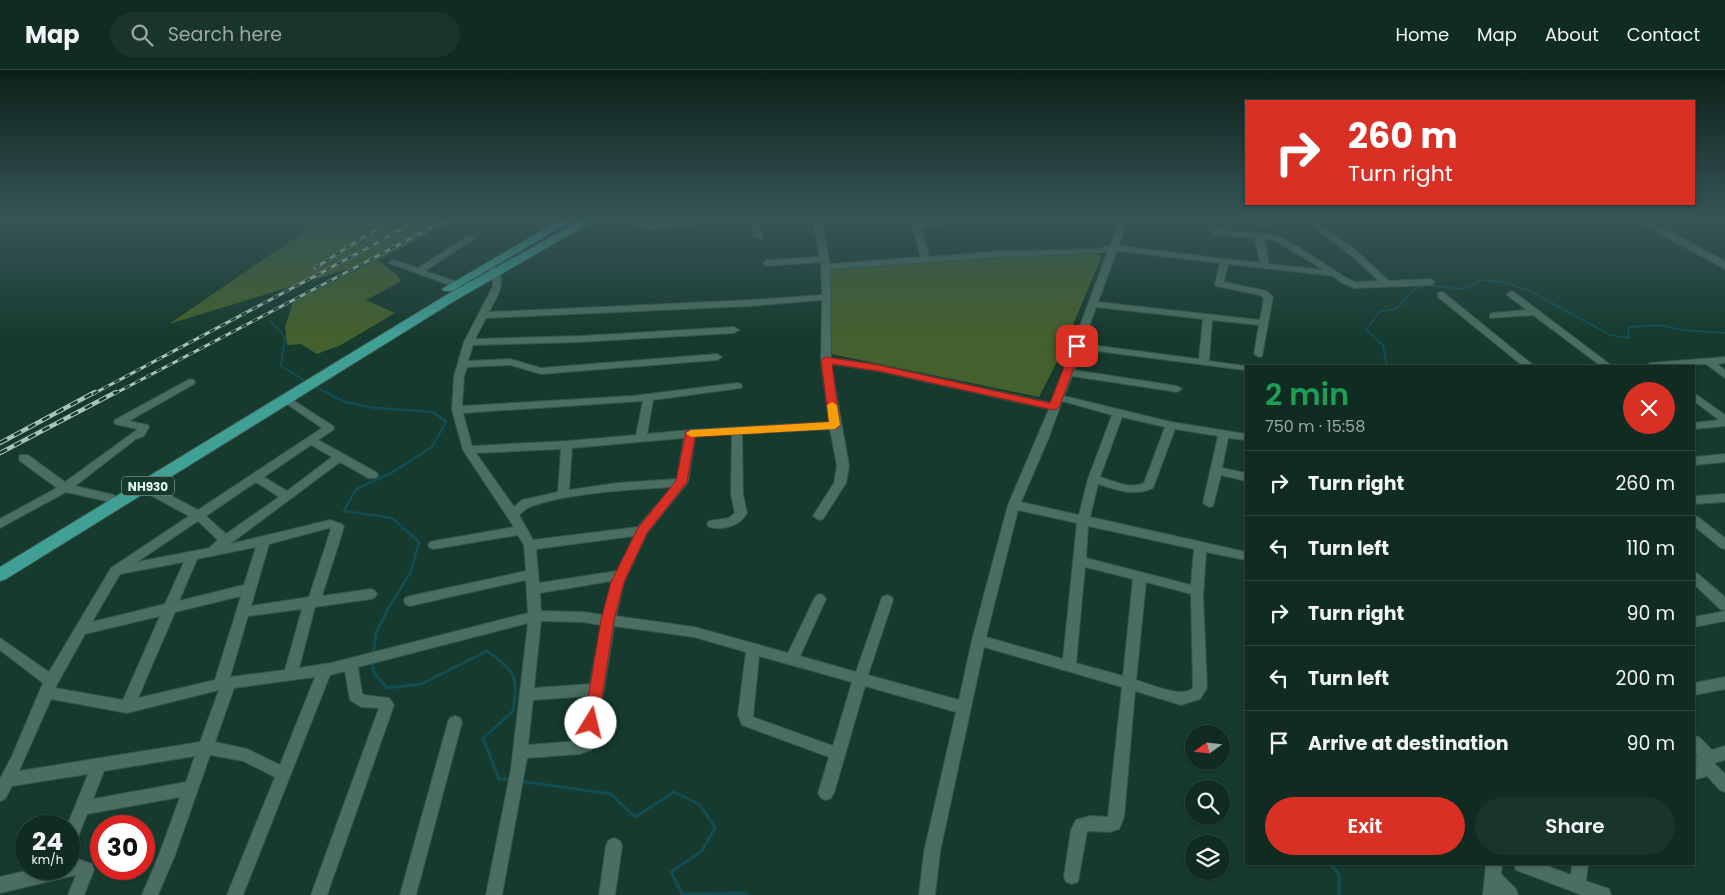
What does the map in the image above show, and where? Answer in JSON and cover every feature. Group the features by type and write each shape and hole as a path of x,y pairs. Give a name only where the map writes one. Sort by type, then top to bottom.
{"highway":[{"name":"NH930","path":"328,368 508,258"},
{"name":"NH930","path":"0,575 145,487 455,284 512,258"},
{"name":"NH930","path":"0,565 110,498 289,394"}],"main road":[{"path":"1711,258 1725,266"}],"street":[{"path":"418,272 439,258"},
{"path":"819,516 840,483 843,466 826,360 825,258"},
{"path":"767,263 945,258"},
{"path":"927,890 932,852 979,640 1014,505 1044,437 1066,372 1094,304 1109,258"},
{"path":"1203,258 1335,274"},
{"path":"1264,258 1265,266"},
{"path":"1310,258 1345,282 1355,285 1431,282"},
{"path":"1360,258 1387,284"},
{"path":"1225,261 1219,284 1263,293 1269,297 1259,354"},
{"path":"393,262 455,284"},
{"path":"493,268 497,286 469,342 462,364 457,410 468,450 513,514 530,545 535,616 518,769 494,895"},
{"path":"1511,294 1606,365"},
{"path":"1441,295 1528,365"},
{"path":"482,315 750,303 826,297"},
{"path":"1094,304 1265,322"},
{"path":"1493,316 1535,312"},
{"path":"1204,363 1208,316"},
{"path":"469,342 580,339 734,330"},
{"path":"1077,346 1242,368"},
{"path":"462,364 510,362 541,371 717,357"},
{"path":"826,360 1118,413 1171,426 1245,437"},
{"path":"1666,365 1725,360"},
{"path":"1708,361 1725,375"},
{"path":"1066,372 1178,389"},
{"path":"0,524 65,488 132,437 140,434 144,427 119,422 190,382"},
{"path":"457,410 649,397 737,386"},
{"path":"3,787 49,687 115,571 330,428 289,394"},
{"path":"641,438 649,397"},
{"path":"1695,397 1725,422"},
{"path":"1069,667 1084,520 1094,479 1118,413"},
{"path":"1695,426 1725,422"},
{"path":"468,450 567,445 690,433 835,425"},
{"path":"1094,479 1130,488 1145,488 1149,485 1171,426"},
{"path":"713,524 734,521 742,513 737,495 737,430"},
{"path":"520,752 584,747 588,740 608,620 621,574 642,531 682,482 690,433"},
{"path":"1209,502 1224,433"},
{"path":"311,441 372,475"},
{"path":"563,495 567,445"},
{"path":"213,551 225,540 340,457"},
{"path":"24,458 65,488 110,498"},
{"path":"1695,461 1725,458"},
{"path":"1216,470 1245,477"},
{"path":"257,477 287,497"},
{"path":"513,514 526,503 563,495 634,485 682,482"},
{"path":"145,487 199,516 225,540"},
{"path":"1695,500 1725,498"},
{"path":"1014,505 1245,556"},
{"path":"1695,521 1725,545"},
{"path":"115,571 264,541 334,524 338,527 312,602 290,675"},
{"path":"434,545 522,530"},
{"path":"530,545 642,531"},
{"path":"150,895 206,748 264,541"},
{"path":"979,640 1181,699 1198,694 1200,688 1198,591 1200,546"},
{"path":"127,707 193,555"},
{"path":"1080,561 1198,591"},
{"path":"410,601 532,574"},
{"path":"534,589 621,574"},
{"path":"1072,876 1079,830 1082,825 1089,823 1109,825 1112,824 1116,817 1140,576"},
{"path":"1695,578 1725,605"},
{"path":"81,630 250,589"},
{"path":"243,612 372,594"},
{"path":"792,660 820,599"},
{"path":"826,793 878,623 887,600"},
{"path":"0,643 49,687 127,707 225,684 325,670 535,616 583,617 694,632 964,708"},
{"path":"1695,622 1725,616"},
{"path":"752,648 744,715 748,722 838,754"},
{"path":"319,895 387,705 384,702 361,701 355,696 356,663"},
{"path":"235,895 325,670"},
{"path":"1695,689 1725,683"},
{"path":"526,695 597,689"},
{"path":"408,895 454,722"},
{"path":"1695,743 1725,785"},
{"path":"3,787 99,764 206,748 218,748 252,756 284,775"},
{"path":"1695,772 1725,753"},
{"path":"79,815 99,764"},
{"path":"82,808 191,788"},
{"path":"607,895 614,846"},
{"path":"1525,865 1604,895"},
{"path":"1578,884 1580,865"},
{"path":"76,895 86,870 80,868"},
{"path":"1491,895 1493,870"},
{"path":"1493,870 1510,895"},
{"path":"0,885 20,880"}],"green space":[{"path":"265,258 381,258 378,260 399,277 400,282 366,300 395,313 341,345 317,354 301,344 287,345 285,327 293,302 374,261 169,324"},
{"path":"992,258 1101,258 1060,356 1039,397 831,354 831,269"}],"waterway":[{"path":"1387,365 1383,345 1366,330 1379,312 1396,309 1412,291 1423,285 1464,289 1482,280 1504,282 1532,292 1610,335 1629,338 1628,327 1659,325 1683,330 1725,333"},
{"path":"271,321 285,337 281,366 307,382"},
{"path":"314,386 328,394"},
{"path":"326,392 344,402 376,408 433,412 446,422 432,447 391,473 356,489 344,511 392,518 419,542 411,571 385,614"},
{"path":"373,655 376,633 386,613"},
{"path":"373,661 373,671 387,688 421,684 487,651 504,664 513,675 515,682 513,711 483,738 499,779 511,780"},
{"path":"519,781 611,794 635,817 674,792 699,804 715,827 702,851 671,872 682,894 745,893 747,895"},
{"path":"1331,865 1339,874 1339,895"}],"railway":[{"path":"315,268 330,258"},
{"path":"93,394 348,258"},
{"path":"114,394 373,258"},
{"path":"0,443 95,392"},
{"path":"0,453 116,392"}],"slow traffic":[{"path":"691,433 835,425 832,405"}],"route":[{"path":"591,723 608,620 618,582 642,531 682,482 690,433 835,425 826,360 878,368 1054,407 1077,346"}]}
